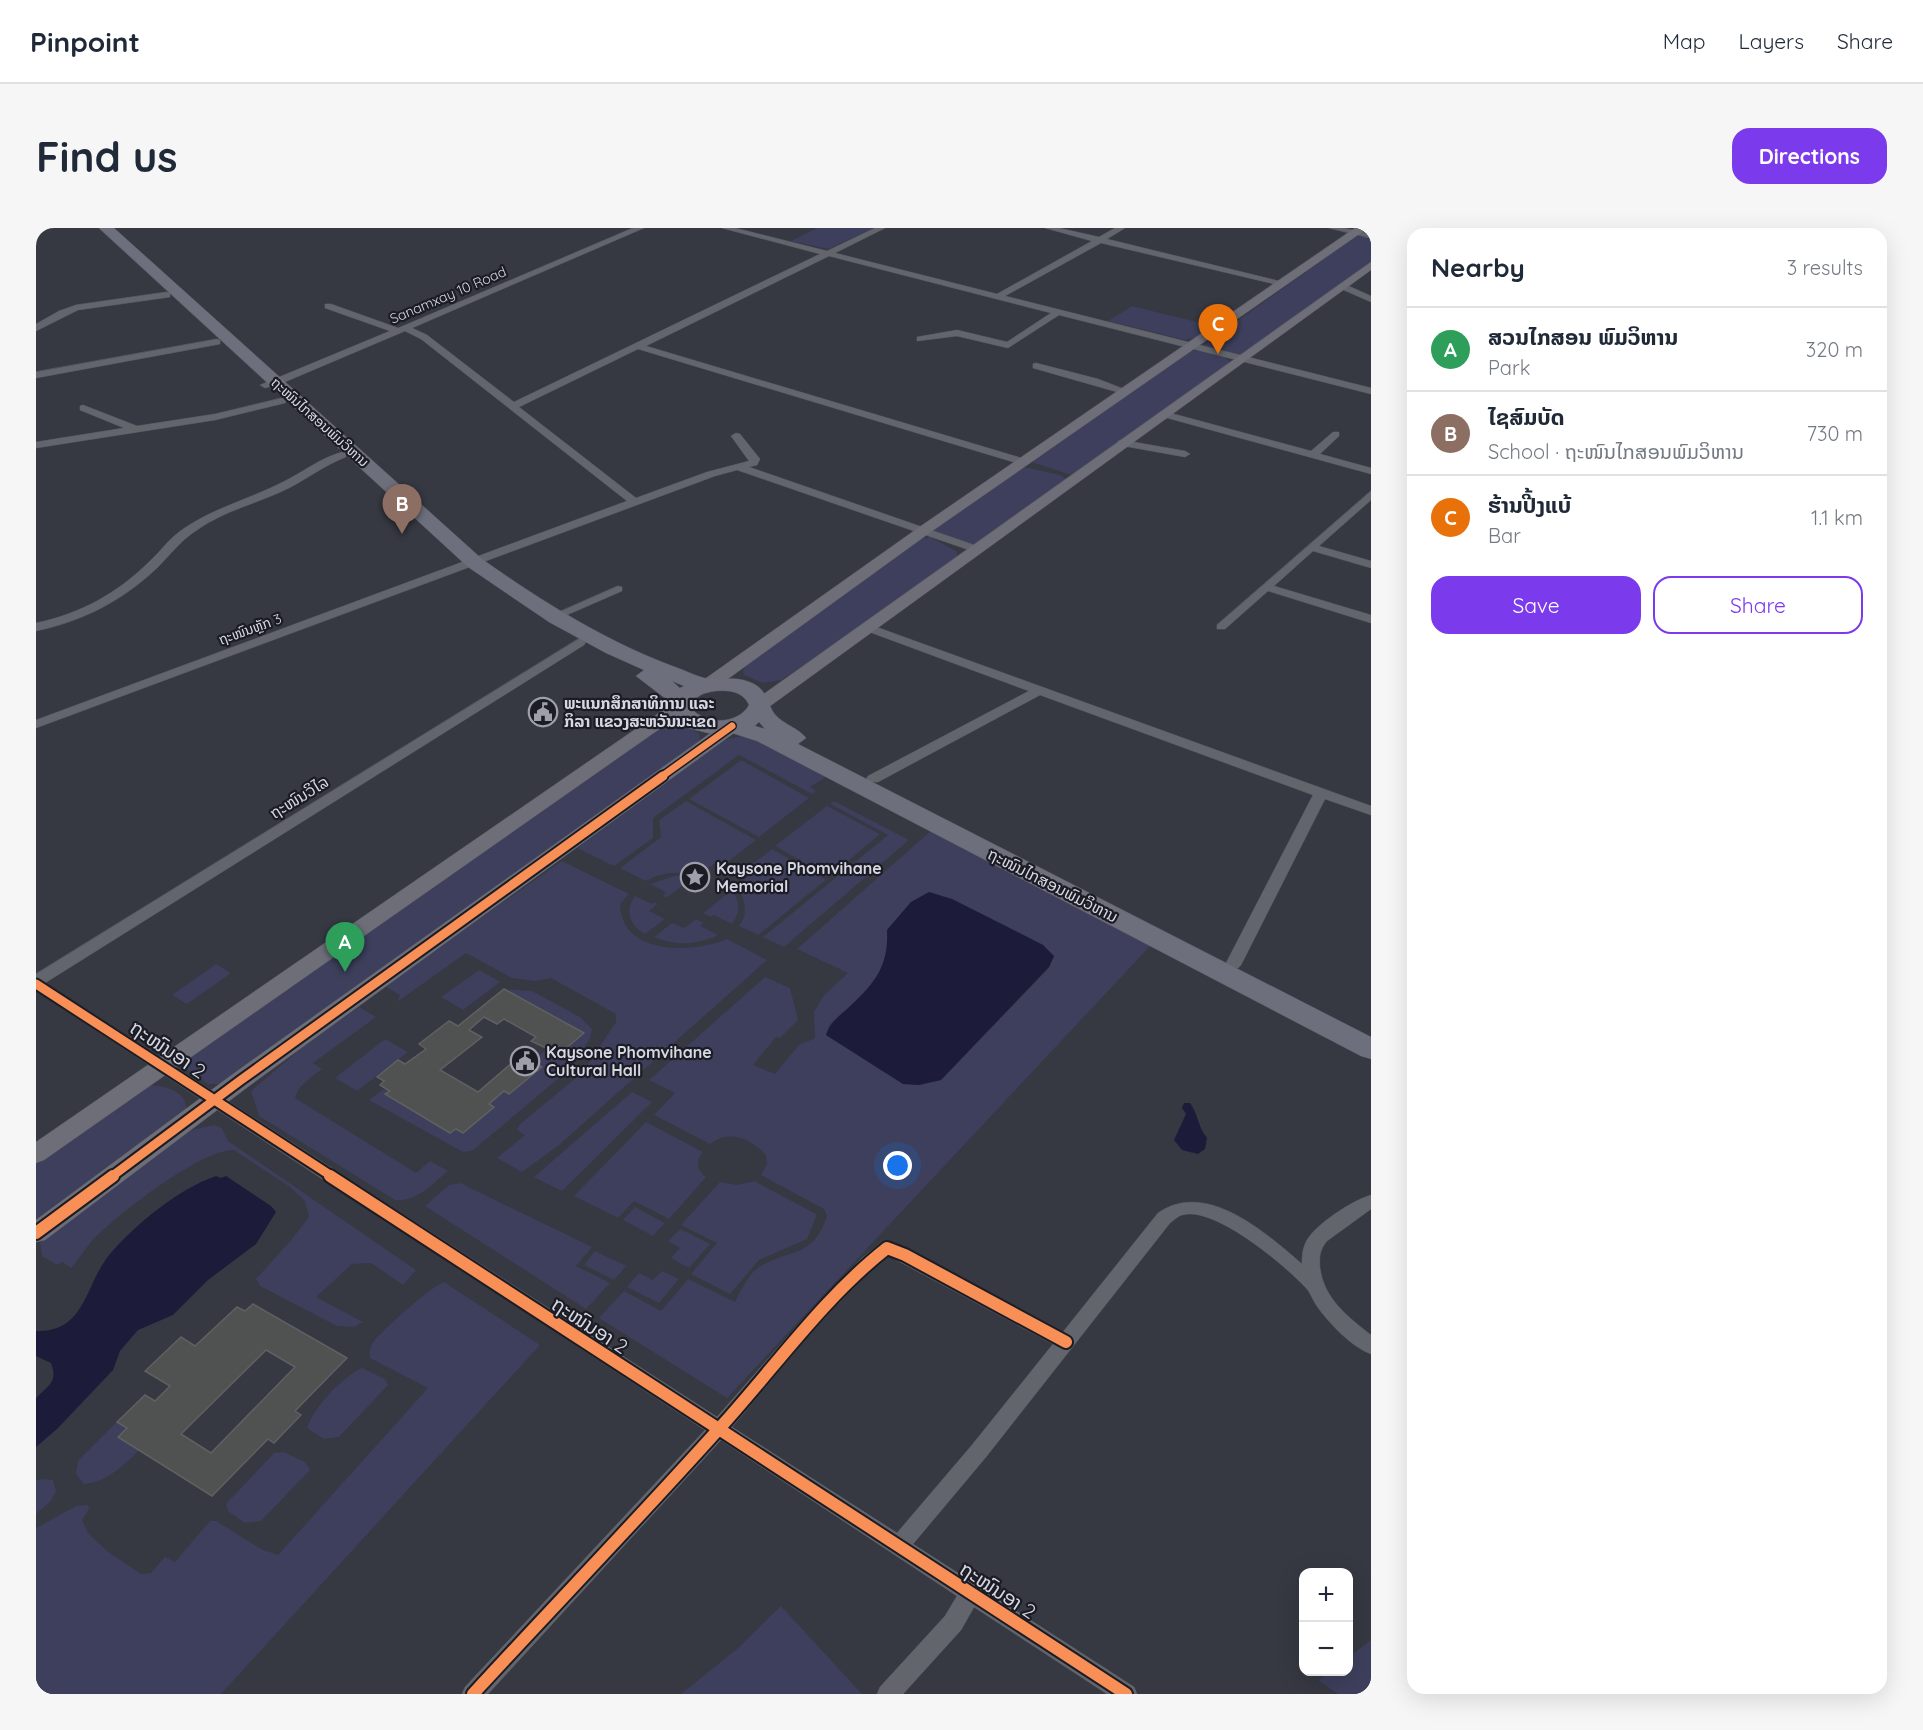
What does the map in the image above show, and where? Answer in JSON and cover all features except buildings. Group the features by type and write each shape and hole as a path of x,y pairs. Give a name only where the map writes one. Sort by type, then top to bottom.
{"highway":[{"name":"ຖະໜົນໄກສອນພົມວິຫານ","path":"94,228 218,342 271,384 282,401 342,455 386,490"},
{"name":"ຖະໜົນໄກສອນພົມວິຫານ","path":"106,228 499,594 580,642 660,683 680,702 685,716 710,726 732,726 765,736 861,777 1371,1035"},
{"name":"ຖະໜົນໄກສອນພົມວິຫານ","path":"470,565 591,636 673,675 706,685 723,684 744,688 757,697 759,707 777,728 861,777 1371,1049"},
{"path":"680,702 691,690 706,685"},
{"path":"732,726 750,719 759,707"}],"street":[{"name":"Sanamxay 10 Road","path":"271,384 640,228"},
{"path":"726,228 1371,391"},
{"path":"514,406 880,228"},
{"path":"1048,228 1283,283"},
{"path":"997,297 1121,228"},
{"path":"1333,228 1358,230 1371,236"},
{"path":"706,685 923,531 1358,230"},
{"path":"759,707 1371,265"},
{"path":"1342,286 1371,299"},
{"path":"36,328 76,308 167,296"},
{"path":"328,306 424,337 636,503"},
{"path":"920,339 950,332 1008,345 1058,312"},
{"path":"36,375 218,342"},
{"path":"637,346 1024,462"},
{"path":"1036,366 1124,391"},
{"path":"36,445 215,417 282,401"},
{"path":"83,408 137,430"},
{"path":"1162,414 1371,471"},
{"path":"1313,455 1336,434"},
{"path":"736,436 755,459 753,463 738,467"},
{"path":"1122,443 1185,454"},
{"path":"36,627 64,622 98,606 131,585 181,535 203,520 284,486 332,458 342,455"},
{"path":"738,467 976,549"},
{"name":"ຖະໜົນຫຼັກ 3","path":"36,724 711,474 738,467"},
{"path":"1221,627 1371,494"},
{"path":"1311,547 1371,565"},
{"path":"1266,587 1371,619"},
{"path":"556,616 618,588"},
{"path":"868,628 1371,811"},
{"name":"ຖະໜົນວິໄລ","path":"36,983 580,642"},
{"path":"861,777 1038,690"},
{"path":"36,1155 657,723 680,702"},
{"path":"36,1233 214,1101 732,726"},
{"path":"1233,965 1321,793"},
{"name":"ຖະໜົນອາ 2","path":"36,983 1126,1694"},
{"path":"1313,1284 1311,1254 1314,1244 1322,1234 1371,1202"},
{"path":"898,1547 1164,1218 1177,1210 1196,1208 1225,1219 1275,1250 1313,1284 1326,1307 1337,1318 1371,1346"},
{"path":"473,1694 718,1430 819,1314 868,1263 887,1248 915,1260 1066,1342"},
{"path":"888,1694 953,1623 970,1594"}],"shaded area":[{"path":"817,228 875,228 828,249 791,241"},
{"path":"1355,237 1371,238 1371,261 1243,354 1237,355 1204,345"},
{"path":"1132,306 1209,325 1196,337 1185,340 1108,321"},
{"path":"1191,351 1212,353 1231,363 1074,474 1032,462"},
{"path":"1024,467 1060,475 1067,480 977,544 969,544 933,531"},
{"path":"930,537 956,551 958,557 877,616 781,680 763,683 744,675 743,671 746,666 920,539"},
{"path":"662,725 685,726 699,733 700,739 696,747 223,1084 208,1084 186,1069 185,1059"},
{"path":"746,735 829,775 810,787 816,791 812,794 739,755 653,818 653,838 614,866 577,848 724,740"},
{"path":"741,760 809,798 759,837 689,799"},
{"path":"686,801 756,840 725,864 718,861 702,871 661,875 646,881 620,868 661,837 659,820"},
{"path":"834,801 909,840 784,947 763,937 888,835 830,804"},
{"path":"827,806 880,834 829,877 775,846"},
{"path":"933,829 1153,943 727,1398 599,1318 624,1291 661,1311 688,1279 735,1302 755,1270 770,1261 808,1246 821,1230 827,1216 824,1209 761,1175 767,1164 766,1155 753,1144 732,1136 717,1139 710,1144 654,1115 675,1093 649,1080 765,977 790,988 798,1020 780,1038 776,1037 753,1065 775,1074 799,1045 815,1038 814,1012 824,995 848,973 797,949","holes":["952,899 1043,945 1054,956 1049,968 941,1080 919,1085 903,1084 826,1035 830,1024 866,992 880,974 888,948 887,930 911,902"]},
{"path":"772,849 826,880 758,935 739,926 744,916 745,906 736,886 749,876 742,872"},
{"path":"562,861 629,894 620,904 623,921 632,933 645,941 678,948 696,947 727,939 767,960 559,1145 522,1172 497,1158 525,1135 517,1130 520,1124 583,1072 616,1022 616,1014 551,978 535,981 512,978 466,953 397,1002 400,995 386,987 389,982"},
{"path":"674,876 695,876 666,898 663,896 666,892 650,884"},
{"path":"732,890 737,898 738,907 737,916 732,924 714,915 711,917 703,913"},
{"path":"929,892 952,899 1043,945 1054,956 1049,967 941,1080 919,1085 903,1084 826,1035 834,1021 864,992 877,975 885,955 887,930 911,902"},
{"path":"635,896 652,904 654,902 658,904 649,911 665,919 645,934 636,927 630,917 630,907"},
{"path":"696,919 704,923 700,926 718,935 703,941 686,943 670,942 654,937 672,923 684,928"},
{"path":"216,964 231,973 187,1004 172,995"},
{"path":"479,970 500,982 463,1010 441,997"},
{"path":"504,989 532,991 580,1017 592,1029 590,1038 571,1068 472,1151 463,1152 369,1100 385,1088 390,1091 386,1094 450,1133 456,1129 463,1133 493,1108 489,1104 499,1088 509,1094 542,1068 532,1062 548,1048 559,1054 584,1033"},
{"path":"359,1007 376,1017 313,1063 322,1069 302,1085 295,1098 416,1173 430,1161 448,1171 424,1191 403,1200 395,1200 259,1116 251,1091 305,1045"},
{"path":"385,1039 408,1052 357,1091 335,1078"},
{"path":"147,1085 168,1088 181,1095 186,1106 185,1114 36,1225 36,1161"},
{"path":"632,1092 652,1102 562,1191 534,1177"},
{"path":"1184,1103 1190,1103 1207,1138 1205,1149 1198,1154 1182,1150 1174,1140 1186,1114 1182,1108"},
{"path":"646,1122 703,1152 698,1165 706,1177 669,1219 634,1201 618,1218 574,1196"},
{"path":"214,1125 222,1128 228,1141 416,1270 403,1285 371,1263 352,1264 316,1297 363,1322 354,1327 337,1326 260,1286 256,1279 309,1217 305,1201 290,1187 234,1150 201,1160 138,1201 91,1242 71,1268 62,1262 57,1265 42,1256 40,1242 191,1130"},
{"path":"216,1176 221,1178 226,1176 271,1206 276,1212 256,1244 208,1280 173,1315 138,1330 120,1351 113,1370 58,1428 36,1447 36,1398 51,1383 53,1369 51,1363 36,1356 36,1331 53,1329 65,1324 75,1315 110,1254 132,1231 173,1198"},
{"path":"754,1181 816,1214 816,1217 807,1239 759,1260 730,1294 691,1274 717,1243 681,1225 720,1182 737,1185"},
{"path":"460,1183 592,1247 576,1266 610,1283 586,1309 425,1206 449,1185"},
{"path":"635,1207 665,1223 653,1236 623,1220"},
{"path":"680,1229 710,1244 689,1268 671,1258 680,1248 668,1241"},
{"path":"595,1251 626,1266 614,1280 584,1265"},
{"path":"662,1271 679,1279 659,1303 627,1287 639,1273 653,1280"},
{"path":"444,1282 540,1345 221,1694 36,1694 36,1528 76,1506 88,1505 89,1509 82,1520 88,1533 107,1551 141,1574 151,1573 165,1557 175,1562 210,1521 216,1521 261,1549 278,1555 428,1388 370,1358 370,1351 372,1344 395,1320 428,1292"},
{"path":"362,1368 385,1379 388,1385 339,1437 324,1439 307,1428 316,1411 330,1394 346,1378"},
{"path":"117,1422 127,1428 139,1450 107,1477 84,1484 76,1474 78,1461"},
{"path":"284,1452 305,1462 310,1470 261,1521 245,1523 228,1511 226,1504 274,1453"},
{"path":"53,1480 56,1491 51,1501 36,1514 36,1481"},
{"path":"781,1606 862,1694 681,1694 738,1648"},
{"path":"1371,1640 1371,1694 1338,1694 1318,1680 1324,1676 1353,1676 1353,1654"}],"cycle path":[{"path":"36,1233 241,1080 732,726"},
{"path":"36,984 1126,1694"},
{"path":"473,1694 718,1430 819,1314 868,1263 887,1248 905,1255 1066,1342"}],"place":[{"name":"ຮ້ານປີ້ງແບ້","path":"1218,354"},
{"name":"ໄຊສົມບັດ","path":"402,534"},
{"name":"ພະແນກສຶກສາທິການ ແລະ ກິລາ ແຂວງສະຫວັນນະເຂດ","path":"543,712"},
{"name":"Kaysone Phomvihane Memorial","path":"695,877"},
{"name":"ສວນໄກສອນ ພົມວິຫານ","path":"345,972"},
{"name":"Kaysone Phomvihane Cultural Hall","path":"525,1061"}]}
